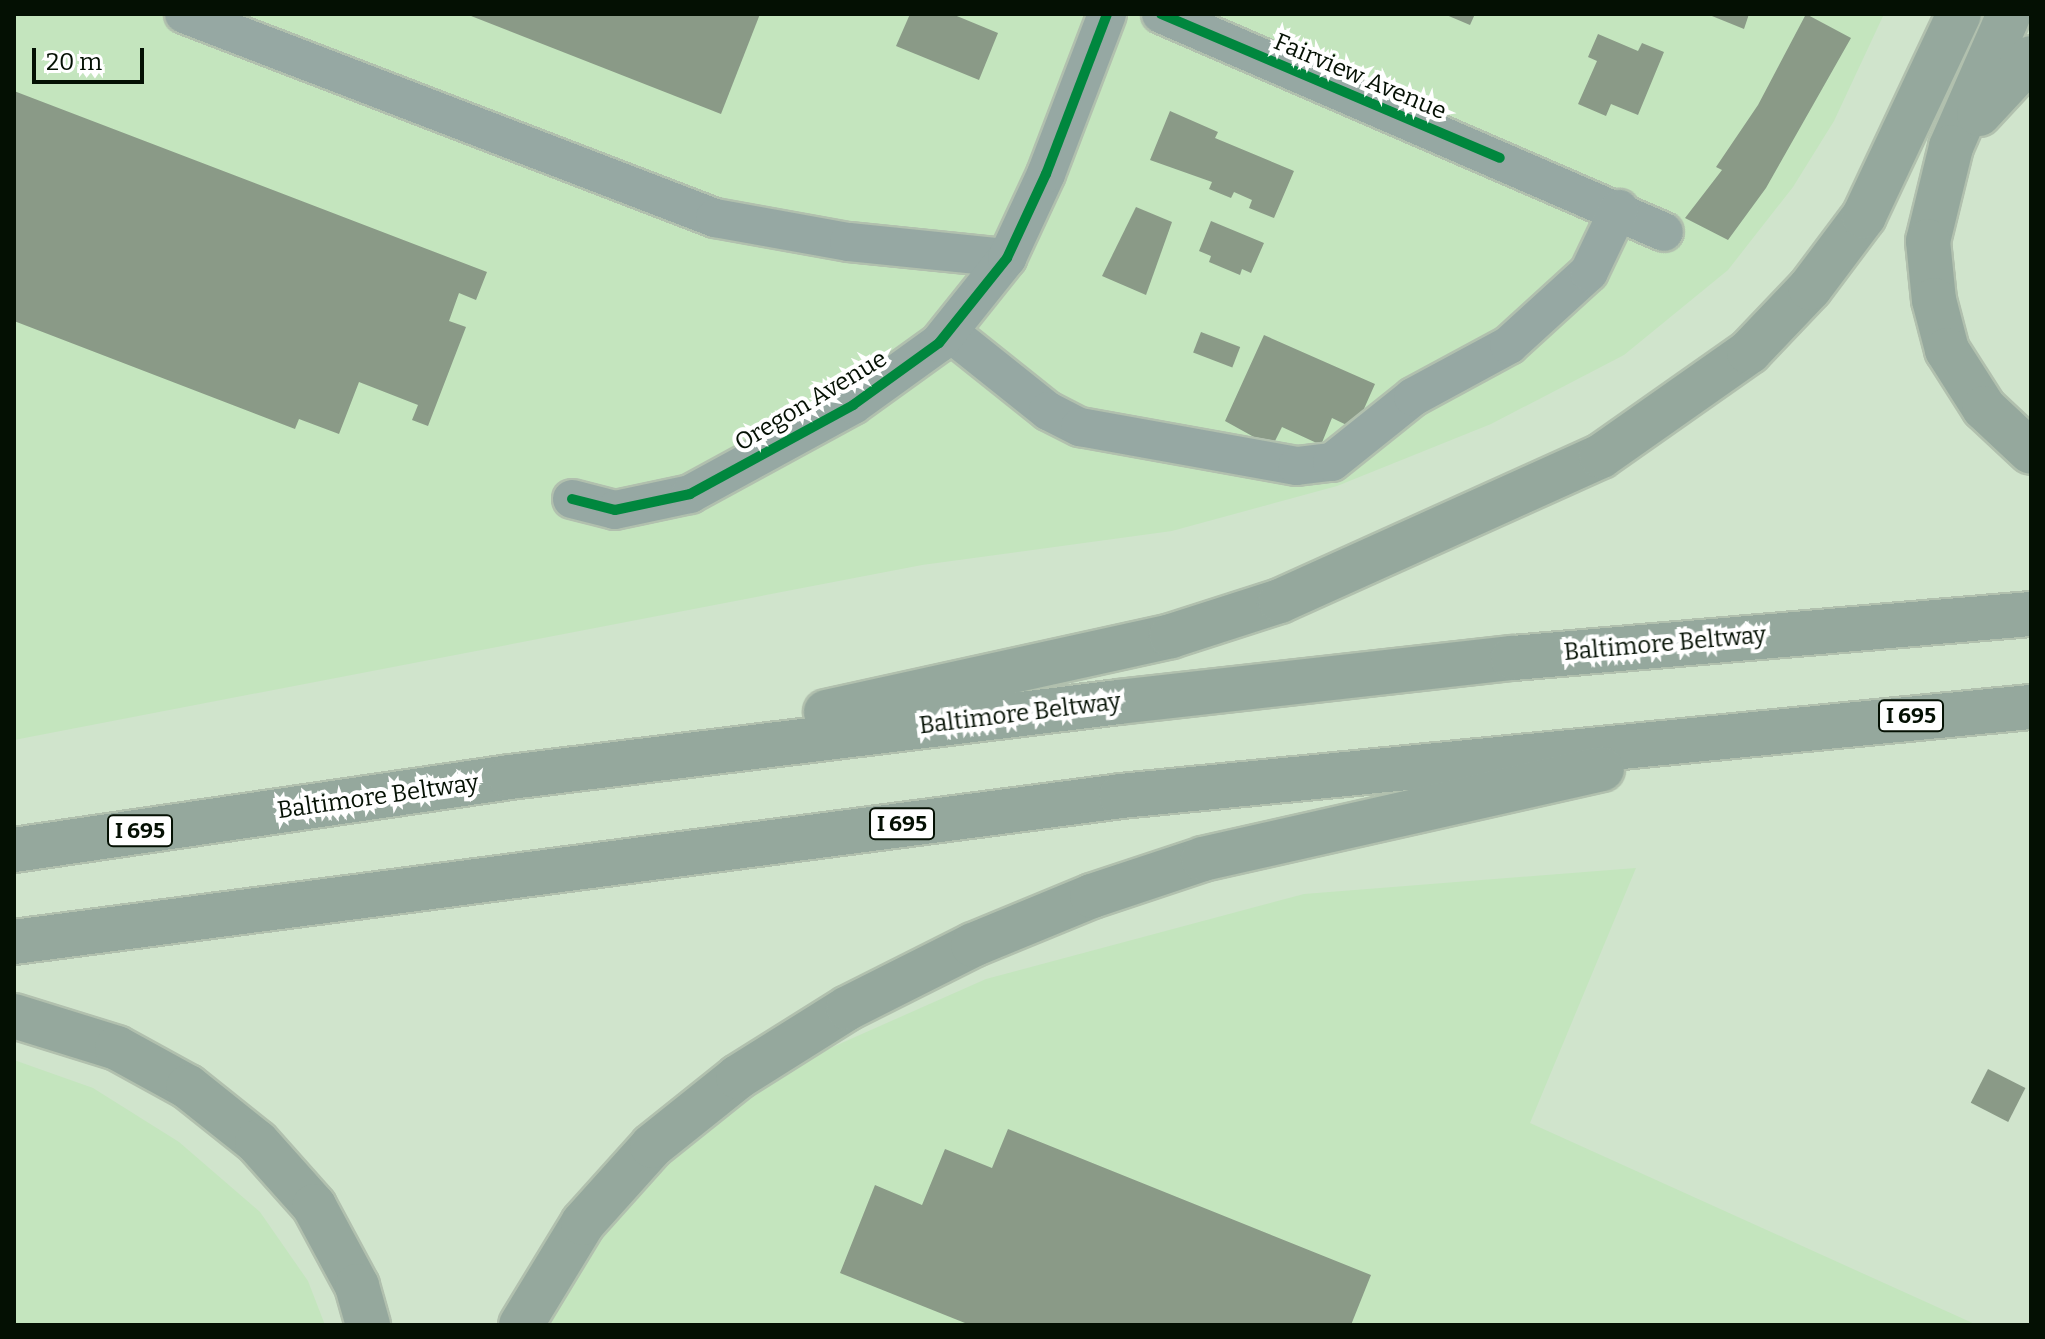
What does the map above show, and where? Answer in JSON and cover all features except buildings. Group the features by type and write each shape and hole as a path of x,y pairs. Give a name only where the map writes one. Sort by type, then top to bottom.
{"highway":[{"path":"510,777 1171,636 1280,601 1601,456 1749,352 1810,288 1864,216 1959,14"},
{"path":"2009,14 1951,147 1928,241 1934,300 1947,350 1984,408 2031,452"},
{"path":"1951,147 2031,58"},
{"name":"Baltimore Beltway","path":"14,850 510,777 1513,658 2031,614"},
{"name":"I 695","path":"14,942 1121,796 1792,727 2031,707"},
{"path":"521,1325 583,1223 652,1146 738,1077 811,1031 973,945 1092,896 1203,859 1792,727"},
{"path":"14,1016 117,1048 188,1087 257,1142 314,1206 357,1286 368,1325"}],"street":[{"path":"184,14 715,218 849,242 1007,258"},
{"name":"Oregon Avenue","path":"572,499 615,510 690,494 853,405 949,332 1007,258 1046,174 1107,14"},
{"name":"Fairview Avenue","path":"1161,14 1619,209 1664,232"},
{"path":"949,332 1048,411 1080,427 1297,466 1332,462 1413,397 1509,345 1589,272 1619,209"}],"shaded area":[{"path":"14,14 1884,14 1834,121 1793,187 1728,270 1624,355 1491,424 1337,486 1172,531 922,565 14,740"},
{"path":"1636,868 1530,1123 1977,1325 541,1325 571,1273 628,1200 694,1135 801,1061 986,979 1304,894"},
{"path":"14,1060 93,1088 179,1142 260,1212 308,1281 325,1325 14,1325"}],"cycle path":[{"path":"572,499 615,510 690,494 853,405 939,343 1007,258 1046,174 1107,14"},
{"path":"1161,14 1500,158"}]}
